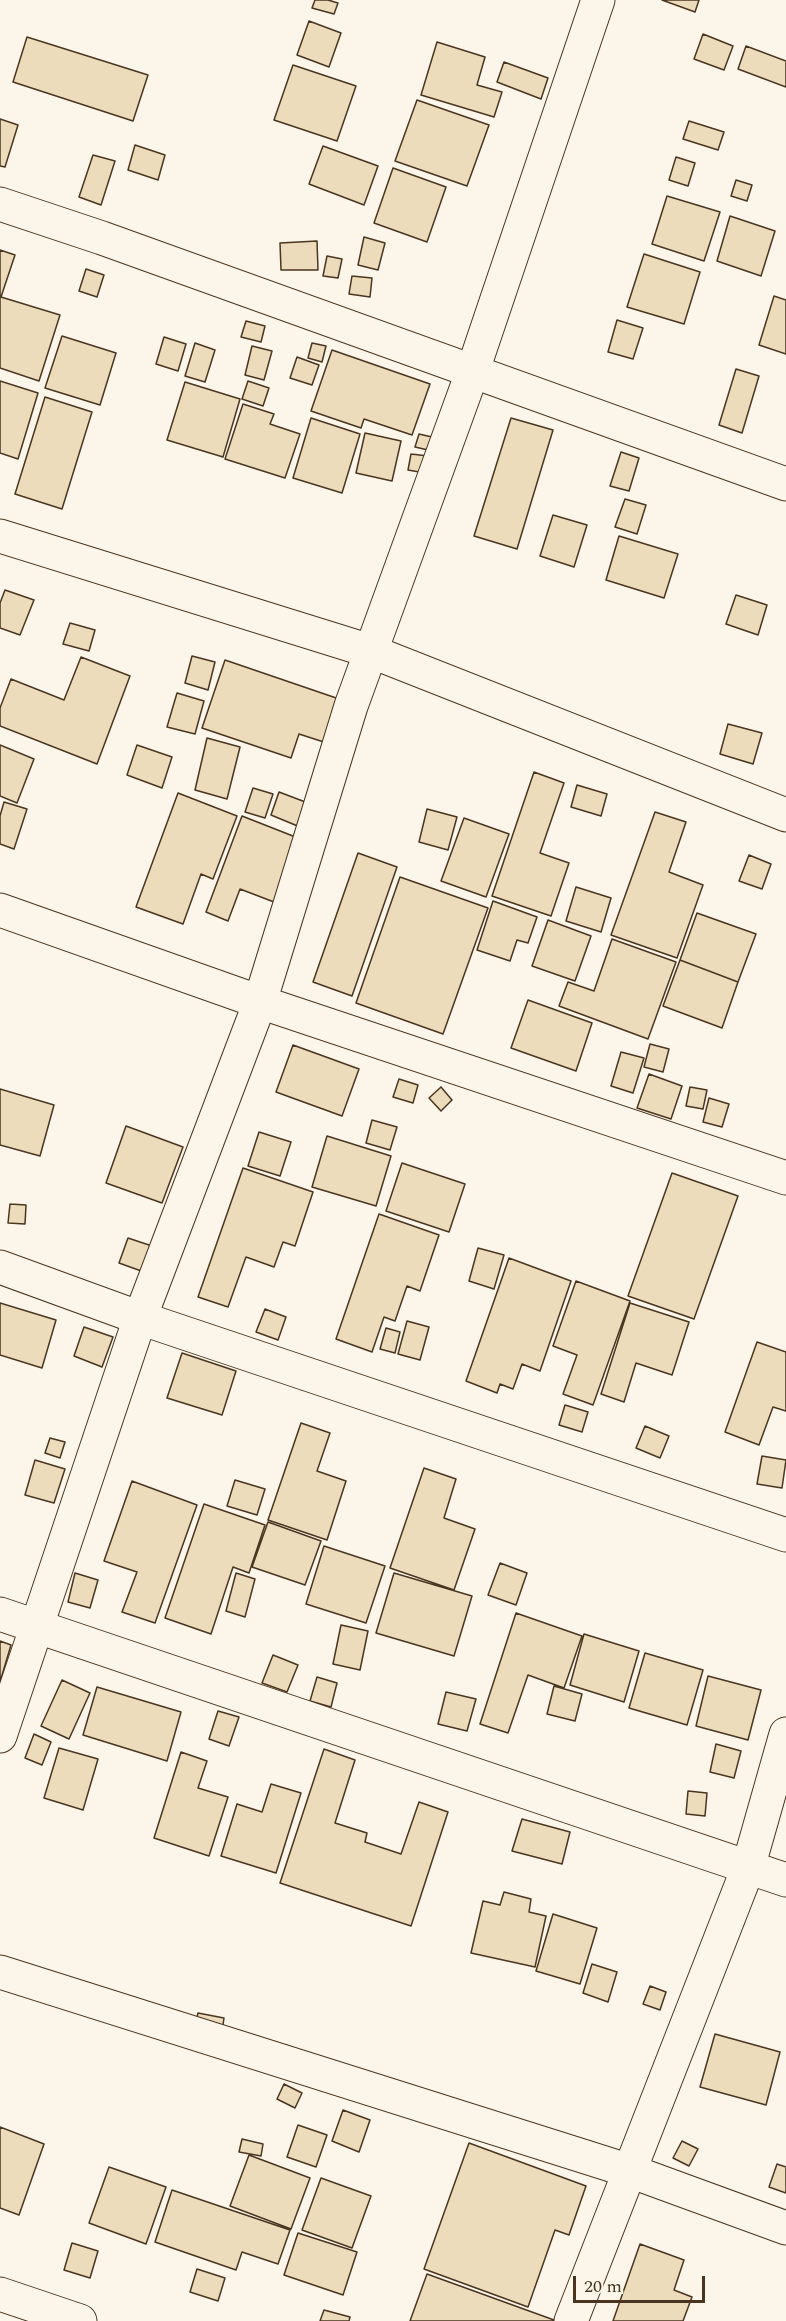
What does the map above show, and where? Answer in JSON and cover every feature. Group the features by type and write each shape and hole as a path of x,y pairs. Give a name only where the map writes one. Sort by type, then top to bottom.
{"street":[{"path":"0,1736 140,1318 260,1002 351,706 472,373 597,0"},
{"path":"0,204 102,238 472,373 786,484"},
{"path":"0,536 370,651 786,814"},
{"path":"0,910 260,1002 786,1178"},
{"path":"0,1267 140,1318 786,1535"},
{"path":"0,1614 786,1880"},
{"path":"571,2321 748,1868 786,1734"},
{"path":"0,1972 630,2171 786,2228"},
{"path":"0,2294 80,2321"}],"building":[{"path":"315,0 338,3 334,14 312,8"},
{"path":"662,0 699,0 695,12"},
{"path":"309,21 341,33 329,67 297,55"},
{"path":"703,34 733,46 724,70 694,59"},
{"path":"27,37 148,75 133,121 13,82"},
{"path":"437,42 485,57 477,85 502,92 494,117 421,95"},
{"path":"746,46 786,61 786,87 738,69"},
{"path":"504,62 548,78 541,99 497,82"},
{"path":"293,65 356,86 337,141 274,120"},
{"path":"417,100 489,125 467,186 395,161"},
{"path":"0,119 18,125 5,167 0,166"},
{"path":"689,121 724,132 718,150 683,139"},
{"path":"135,145 165,155 158,180 128,170"},
{"path":"323,146 378,166 364,205 309,184"},
{"path":"93,155 115,161 101,205 79,197"},
{"path":"676,157 695,163 688,186 669,180"},
{"path":"393,168 446,187 427,242 374,223"},
{"path":"736,180 752,185 747,201 731,196"},
{"path":"667,196 720,212 704,261 652,244"},
{"path":"730,216 775,231 761,276 717,261"},
{"path":"364,237 385,243 378,270 358,265"},
{"path":"317,241 318,270 281,270 280,243"},
{"path":"0,250 15,255 1,297 60,315 39,381 0,368"},
{"path":"644,254 700,272 684,324 627,307"},
{"path":"327,256 342,259 338,278 323,276"},
{"path":"86,269 104,275 97,297 79,291"},
{"path":"352,276 372,278 370,297 349,294"},
{"path":"774,296 786,300 786,354 759,345"},
{"path":"617,320 643,328 633,359 608,352"},
{"path":"246,321 265,326 261,342 241,337"},
{"path":"62,336 116,353 100,405 45,388"},
{"path":"164,337 186,344 178,371 156,364"},
{"path":"195,343 215,350 205,382 185,376"},
{"path":"312,343 326,346 322,362 308,358"},
{"path":"252,346 272,351 264,380 245,375"},
{"path":"332,350 430,384 412,435 364,419 361,428 311,411"},
{"path":"297,357 319,365 312,385 290,378"},
{"path":"736,369 759,376 742,433 719,425"},
{"path":"0,381 38,393 18,459 0,453"},
{"path":"248,381 269,388 263,406 242,399"},
{"path":"185,382 240,399 223,457 167,440"},
{"path":"45,397 92,412 62,509 15,494"},
{"path":"243,404 274,414 270,424 300,434 285,478 225,459"},
{"path":"311,418 360,434 342,493 293,478"},
{"path":"511,418 553,430 517,549 474,536"},
{"path":"365,433 401,441 392,481 356,473"},
{"path":"419,434 432,437 428,450 415,447"},
{"path":"621,452 639,458 629,491 610,486"},
{"path":"411,454 428,456 425,473 408,470"},
{"path":"625,499 646,505 637,534 615,527"},
{"path":"553,515 587,525 574,567 540,556"},
{"path":"619,536 678,554 664,598 606,580"},
{"path":"5,590 34,600 20,635 0,628 0,603"},
{"path":"736,595 767,605 758,635 726,624"},
{"path":"70,623 95,630 89,651 63,644"},
{"path":"192,656 215,662 208,690 185,683"},
{"path":"81,657 130,676 97,764 0,726 0,708 11,679 64,700"},
{"path":"225,660 345,701 330,744 299,734 291,758 202,728"},
{"path":"177,693 204,701 195,734 167,727"},
{"path":"728,724 762,733 753,764 720,754"},
{"path":"207,738 240,747 227,799 195,790"},
{"path":"0,745 34,759 17,803 0,796"},
{"path":"137,745 172,757 162,788 127,775"},
{"path":"534,772 564,783 540,853 569,863 551,916 492,896"},
{"path":"577,785 607,794 601,816 571,807"},
{"path":"253,788 273,794 265,818 245,812"},
{"path":"279,792 308,803 300,827 271,815"},
{"path":"178,793 237,816 213,879 201,874 183,924 136,907"},
{"path":"4,802 27,809 14,849 0,844 0,816"},
{"path":"427,809 457,817 448,850 419,842"},
{"path":"655,812 686,822 669,872 703,885 677,958 611,935"},
{"path":"242,816 298,838 274,902 240,889 228,921 206,912"},
{"path":"464,818 509,834 486,897 441,881"},
{"path":"358,853 397,867 352,996 313,982"},
{"path":"749,855 771,864 762,889 739,881"},
{"path":"400,877 488,908 443,1034 356,1003"},
{"path":"576,887 611,898 601,932 566,921"},
{"path":"493,901 537,917 528,943 517,940 510,961 477,950"},
{"path":"697,913 756,934 738,982 680,960"},
{"path":"548,920 591,936 575,981 532,966"},
{"path":"612,939 676,962 648,1039 559,1006 568,982 594,991"},
{"path":"680,960 738,982 722,1028 663,1006"},
{"path":"528,1000 592,1023 576,1071 511,1048"},
{"path":"650,1044 669,1049 663,1072 644,1067"},
{"path":"293,1045 359,1069 342,1116 276,1092"},
{"path":"621,1052 644,1058 633,1093 611,1086"},
{"path":"649,1074 682,1086 671,1119 637,1108"},
{"path":"399,1079 418,1085 413,1103 393,1097"},
{"path":"441,1087 452,1100 441,1111 429,1098"},
{"path":"690,1087 707,1090 703,1109 686,1106"},
{"path":"0,1089 54,1105 40,1156 0,1145"},
{"path":"709,1098 729,1104 722,1127 703,1122"},
{"path":"372,1120 397,1127 390,1150 366,1143"},
{"path":"126,1126 183,1147 162,1203 106,1183"},
{"path":"259,1132 291,1142 280,1176 248,1166"},
{"path":"327,1136 391,1156 376,1206 312,1187"},
{"path":"402,1163 465,1184 449,1232 386,1211"},
{"path":"243,1168 313,1192 295,1246 283,1242 274,1267 246,1257 228,1307 198,1297"},
{"path":"672,1173 738,1196 694,1319 628,1296"},
{"path":"10,1204 26,1205 25,1224 8,1223"},
{"path":"379,1214 439,1235 420,1291 407,1286 395,1321 384,1317 372,1352 336,1339"},
{"path":"128,1238 152,1246 144,1272 119,1263"},
{"path":"478,1248 504,1255 494,1289 469,1281"},
{"path":"509,1258 571,1281 540,1371 522,1364 513,1389 500,1384 497,1393 466,1381"},
{"path":"576,1281 630,1301 593,1405 563,1394 577,1355 553,1346"},
{"path":"0,1303 56,1320 42,1368 0,1355"},
{"path":"630,1303 689,1322 672,1375 636,1363 624,1402 601,1394"},
{"path":"265,1309 286,1317 278,1340 256,1332"},
{"path":"407,1321 429,1327 420,1360 398,1354"},
{"path":"84,1327 113,1337 102,1367 74,1356"},
{"path":"386,1328 400,1332 395,1353 380,1349"},
{"path":"757,1342 786,1352 786,1411 773,1407 759,1445 725,1432"},
{"path":"182,1353 236,1371 222,1415 167,1398"},
{"path":"565,1405 588,1412 582,1432 559,1425"},
{"path":"301,1423 330,1433 317,1471 346,1481 327,1540 268,1520"},
{"path":"645,1426 669,1436 660,1458 636,1448"},
{"path":"50,1438 65,1442 60,1458 45,1453"},
{"path":"762,1456 786,1460 782,1488 757,1484"},
{"path":"35,1460 65,1469 54,1503 25,1495"},
{"path":"424,1468 456,1479 444,1518 475,1529 454,1590 390,1568"},
{"path":"235,1480 265,1489 257,1515 227,1506"},
{"path":"132,1481 197,1505 155,1623 122,1612 137,1572 104,1561"},
{"path":"204,1504 265,1525 249,1573 233,1567 211,1634 165,1618"},
{"path":"268,1522 321,1541 305,1585 252,1567"},
{"path":"324,1546 385,1566 366,1623 306,1604"},
{"path":"500,1563 527,1573 516,1605 488,1595"},
{"path":"75,1573 98,1580 90,1608 68,1602"},
{"path":"236,1573 255,1579 245,1617 226,1611"},
{"path":"394,1573 472,1596 454,1656 376,1633"},
{"path":"516,1613 582,1636 564,1688 528,1675 508,1733 480,1724"},
{"path":"341,1625 368,1631 360,1670 333,1664"},
{"path":"584,1634 639,1651 624,1702 570,1685"},
{"path":"0,1641 11,1645 0,1682"},
{"path":"645,1653 703,1670 687,1725 629,1708"},
{"path":"273,1655 298,1665 287,1692 262,1683"},
{"path":"708,1676 761,1690 748,1740 696,1726"},
{"path":"317,1677 337,1683 331,1707 310,1701"},
{"path":"62,1680 90,1693 69,1739 41,1726"},
{"path":"554,1686 582,1694 575,1721 547,1714"},
{"path":"97,1687 181,1712 167,1761 83,1735"},
{"path":"446,1692 476,1699 467,1731 438,1724"},
{"path":"218,1711 239,1717 229,1746 209,1739"},
{"path":"34,1734 51,1742 42,1765 25,1758"},
{"path":"716,1744 741,1751 734,1778 710,1772"},
{"path":"59,1748 98,1759 83,1810 44,1798"},
{"path":"324,1749 355,1760 335,1823 367,1833 365,1842 401,1854 419,1802 448,1812 411,1926 280,1883"},
{"path":"181,1752 207,1761 198,1788 228,1797 209,1856 154,1838"},
{"path":"271,1784 301,1793 276,1873 221,1856 237,1804 262,1812"},
{"path":"688,1791 707,1793 705,1816 686,1814"},
{"path":"522,1819 570,1832 562,1864 512,1851"},
{"path":"504,1892 531,1899 529,1912 546,1916 535,1967 471,1953 483,1901 500,1905"},
{"path":"553,1914 597,1928 580,1984 536,1971"},
{"path":"592,1964 617,1972 608,2002 583,1993"},
{"path":"650,1986 666,1992 660,2010 643,2004"},
{"path":"198,2013 224,2018 222,2032 195,2026"},
{"path":"715,2034 780,2052 766,2105 700,2087"},
{"path":"284,2084 302,2093 295,2108 277,2099"},
{"path":"343,2110 370,2120 359,2152 332,2141"},
{"path":"298,2125 327,2135 316,2167 287,2157"},
{"path":"0,2127 44,2144 19,2215 0,2208"},
{"path":"242,2139 263,2144 261,2156 239,2152"},
{"path":"682,2141 698,2149 689,2166 673,2158"},
{"path":"469,2143 586,2186 569,2235 555,2230 528,2307 424,2269"},
{"path":"249,2155 310,2178 291,2229 230,2206"},
{"path":"777,2164 786,2167 786,2193 769,2187"},
{"path":"109,2167 166,2187 146,2244 89,2223"},
{"path":"321,2178 371,2196 352,2248 302,2230"},
{"path":"172,2190 290,2230 278,2264 242,2252 236,2270 155,2242"},
{"path":"298,2233 357,2252 343,2295 284,2275"},
{"path":"72,2243 98,2251 90,2278 64,2270"},
{"path":"640,2244 684,2260 674,2290 692,2297 683,2321 613,2321"},
{"path":"197,2269 225,2278 218,2301 190,2292"},
{"path":"427,2274 554,2320 554,2321 410,2321"},
{"path":"324,2310 350,2317 349,2321 320,2321"}]}
